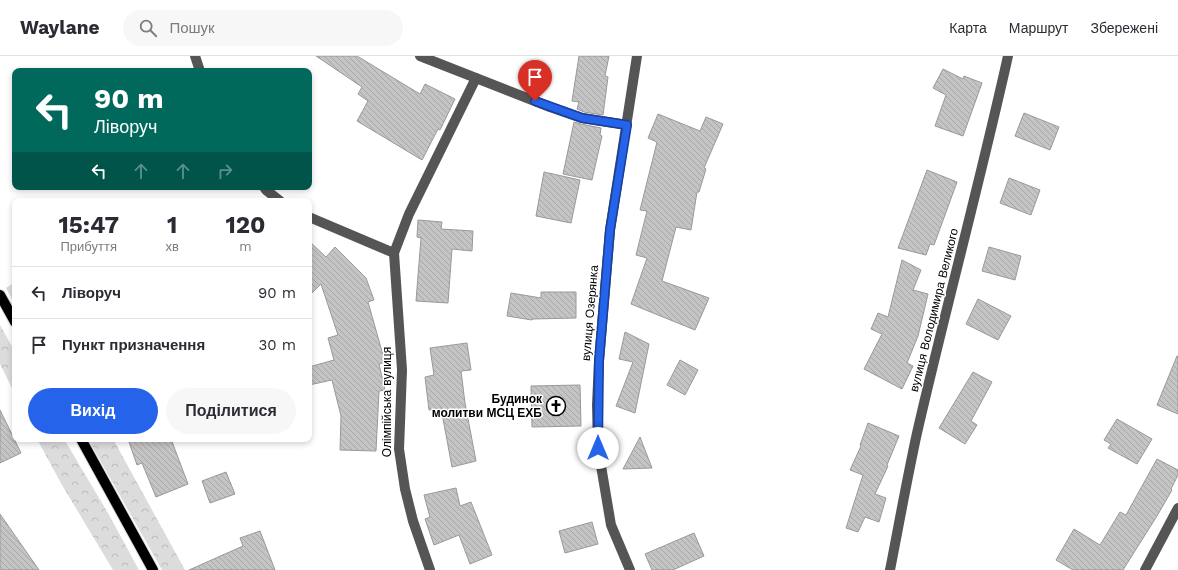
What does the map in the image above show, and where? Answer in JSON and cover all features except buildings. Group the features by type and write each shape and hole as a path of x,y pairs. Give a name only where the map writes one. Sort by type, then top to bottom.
{"main road":[{"path":"0,296 12,317"},
{"path":"83,442 153,570"}],"street":[{"path":"195,56 199,68"},
{"path":"420,56 582,118 627,125"},
{"name":"вулиця Озерянка","path":"630,570 611,525 598,448 597,412 599,361 610,230 637,56"},
{"name":"вулиця Володимира Великого","path":"890,570 917,434 987,150 1008,56"},
{"name":"Олімпійська вулиця","path":"430,570 413,521 405,489 399,449 402,370 394,253 409,214 476,78"},
{"path":"266,190 276,198"},
{"path":"312,218 394,253"},
{"path":"1145,570 1178,508"}],"green space":[{"path":"12,284 12,299 6,288"},
{"path":"0,325 12,347 12,388 0,364"},
{"path":"39,442 66,442 108,513 139,570 113,570 62,485"},
{"path":"90,442 115,442 185,570 162,570"}],"place":[{"name":"Будинок молитви МСЦ ЕХБ","path":"556,406"}],"route":[{"path":"535,101 582,118 627,125 610,230 599,361 597,405 598,448"}]}
